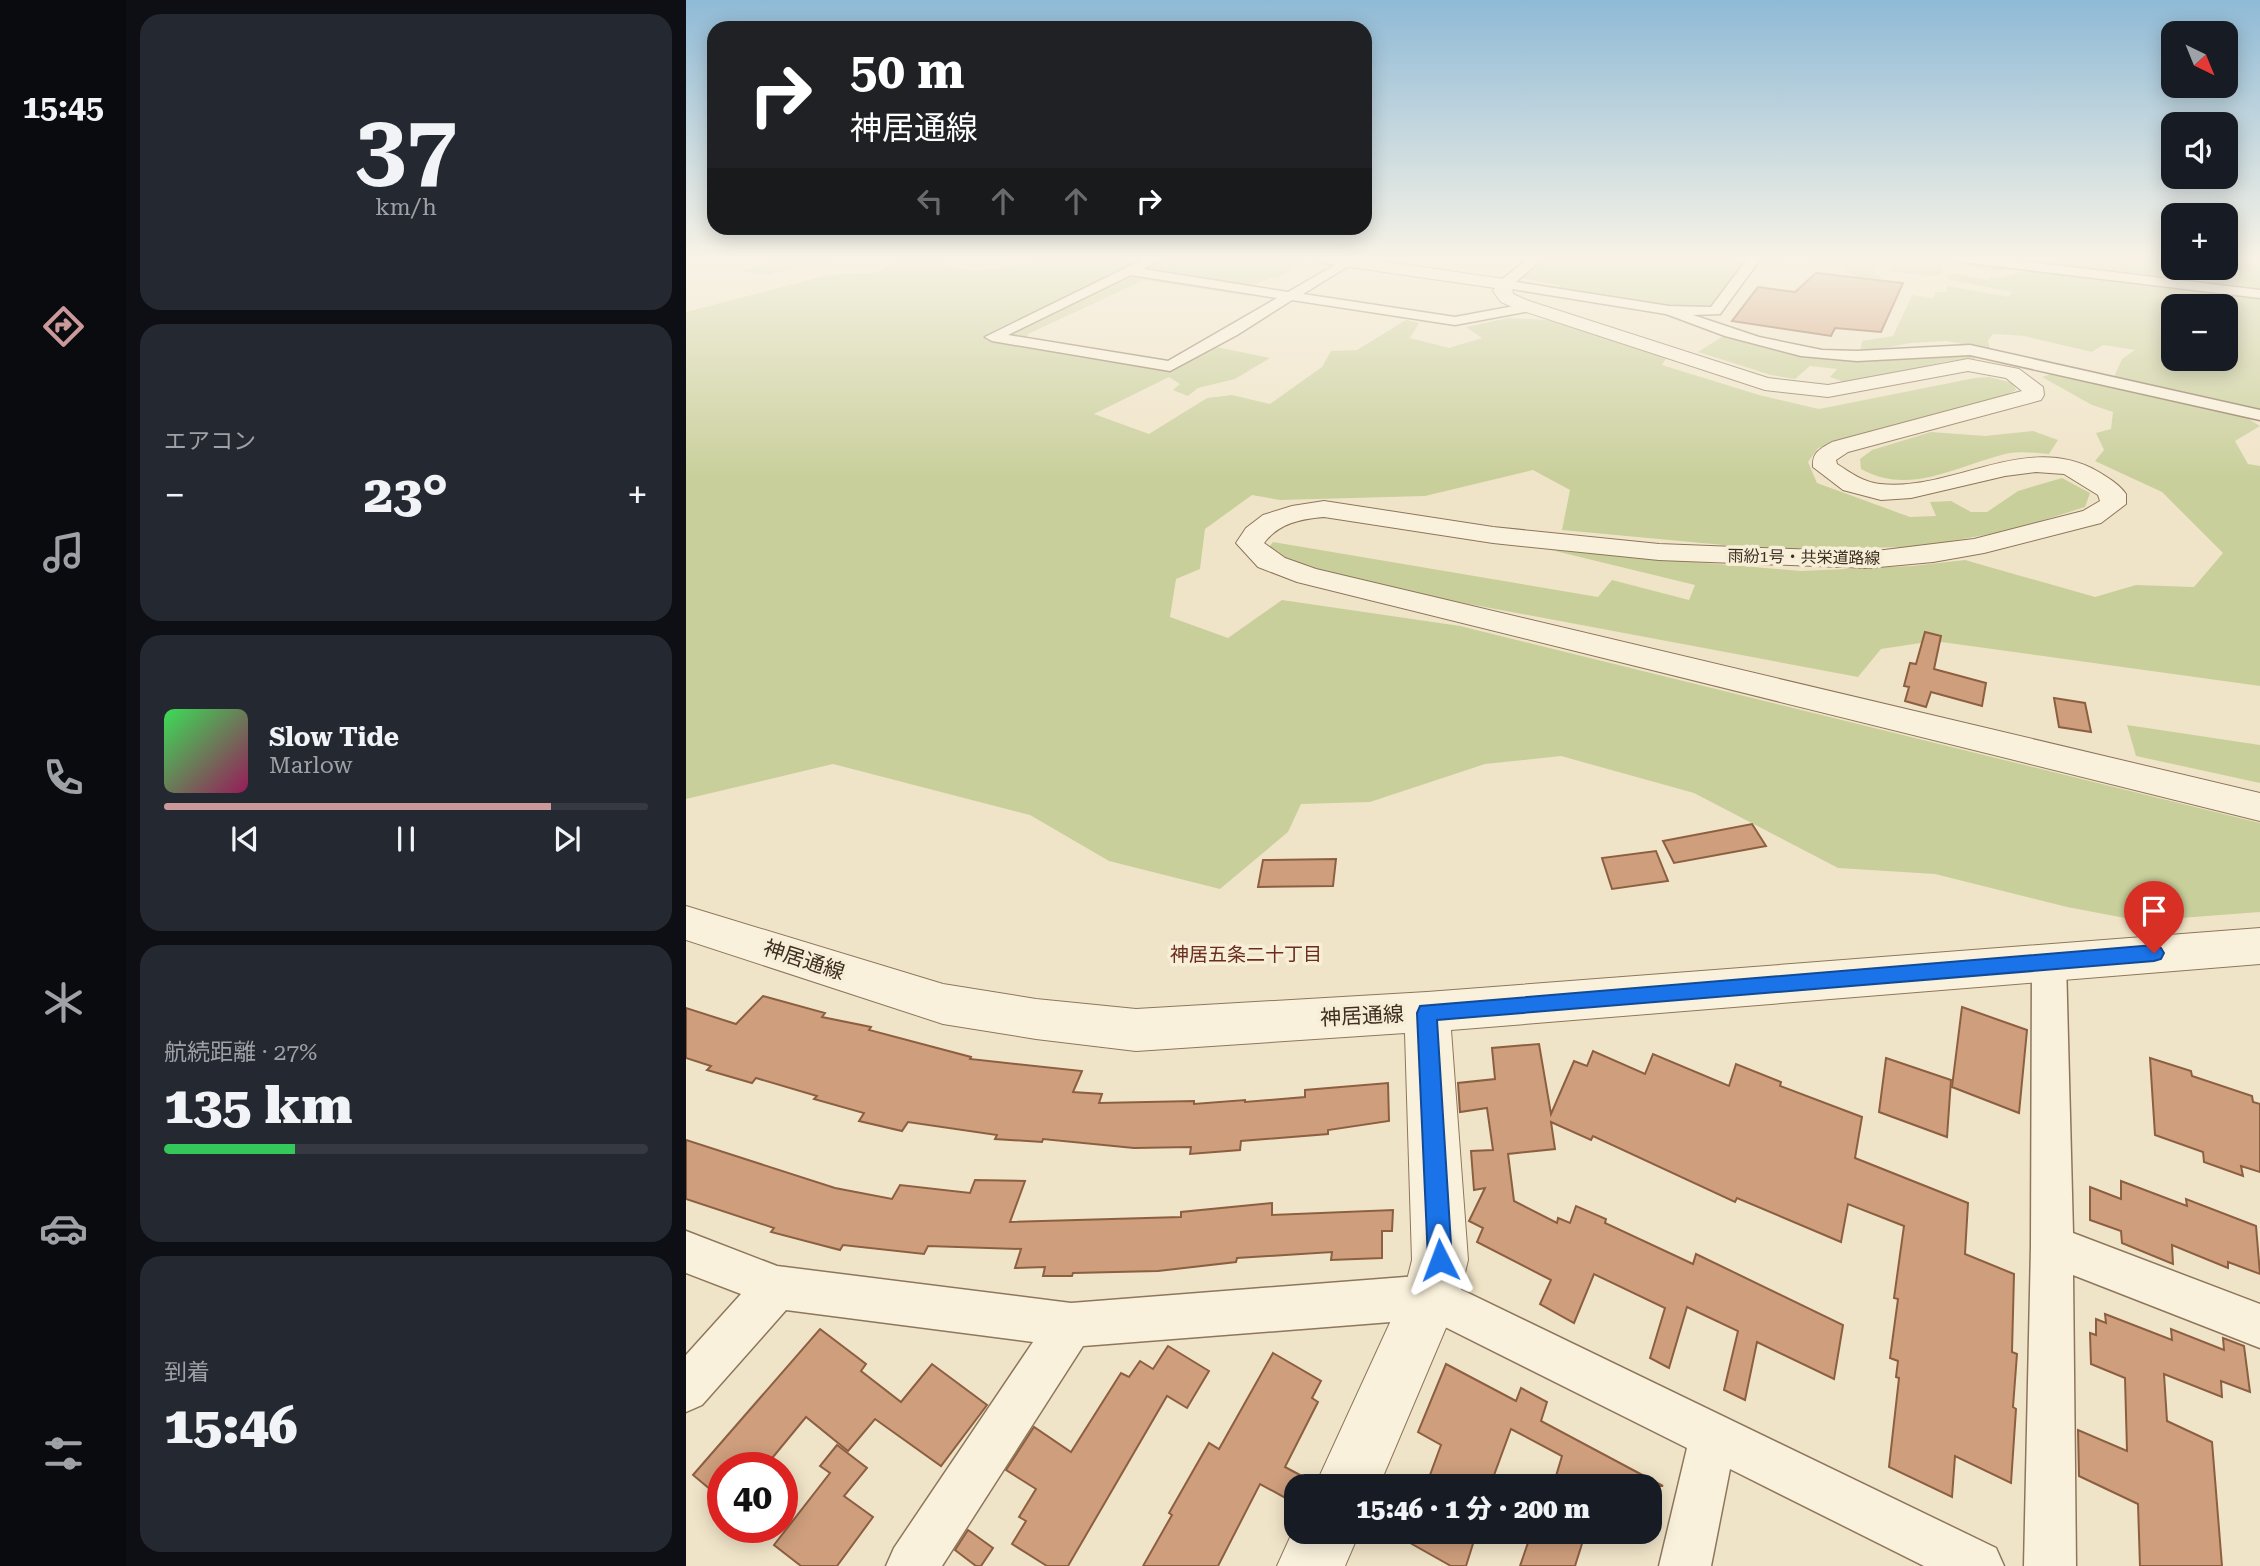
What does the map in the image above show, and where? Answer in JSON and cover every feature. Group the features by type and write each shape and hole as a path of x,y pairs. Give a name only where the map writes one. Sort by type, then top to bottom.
{"street":[{"path":"1004,331 992,337 1170,366 1233,331"},
{"path":"1603,331 1765,384 1807,390 1852,388 1968,365 2024,369 2260,415"},
{"path":"1728,331 1801,351 1860,356 1940,348 1970,350 2024,369"},
{"name":"雨紛1号・共栄道路線","path":"2024,369 2033,395 1840,447 1824,457 1825,467 1835,477 1858,487 1905,494 2010,466 2042,463 2068,468 2092,477 2113,494 2113,504 2092,517 1974,547 1868,560 1659,552 1493,536 1324,509 1297,511 1270,522 1256,531 1250,543 1271,565 1307,576 2260,807"},
{"name":"神居通線","path":"686,923 943,1004 1036,1019 1136,1030 1427,1013 2260,946"},
{"path":"2049,961 2052,1246 2050,1566"},
{"path":"1352,1474 1431,1297 1440,1260 1427,1013"},
{"path":"2052,1246 2260,1325"},
{"path":"686,1252 777,1287 1071,1325 1431,1297 1978,1566"},
{"path":"686,1389 777,1287"},
{"path":"912,1566 1071,1325"},
{"path":"1685,1566 1714,1435"},
{"path":"1311,1566 1321,1544"}],"green space":[{"path":"686,331 1034,331 1028,334 1026,346 1152,369 1197,343 1270,358 1235,379 1198,388 1188,396 1173,390 1180,384 1169,377 1094,414 1149,434 1207,398 1232,395 1270,404 1322,367 1331,351 1357,350 1388,331 1414,331 1410,338 1449,348 1482,338 1472,331 1584,331 1667,357 1662,365 1759,395 1819,409 1975,378 1989,377 2013,383 2016,390 1996,400 1818,448 1808,462 1817,483 1910,517 1936,516 1930,502 1951,501 1971,512 1987,512 2018,491 2062,478 2090,493 2085,507 2012,530 1919,547 1766,549 1562,530 1570,490 1533,470 1425,496 1280,500 1252,495 1205,529 1200,569 1176,579 1170,617 1228,638 1282,600 1460,626 2260,823 2260,912 2141,921 2067,907 1935,874 1838,868 1694,793 1561,756 1485,764 1370,802 1301,804 1288,832 1220,889 1109,861 1030,815 833,764 686,799"},
{"path":"1895,331 2161,331 2161,371 2238,371 2238,331 2260,331 2260,410 2114,377 2122,359 2135,350 2103,345 2092,352 2024,336 1993,334 1988,341 1990,349 1946,341 1910,343 1860,353 1862,341 1893,336"},
{"path":"1725,335 1792,351 1938,351 1977,355 1974,360 1948,361 1850,384 1830,377 1837,369 1810,366 1795,379 1771,375 1698,352"},
{"path":"2051,374 2090,379 2244,416 2260,426 2235,441 2248,464 2260,466 2260,686 1934,641 1881,649 1858,677 1256,564 1273,542 1598,597 1612,580 1689,600 1695,585 1551,550 1801,571 1912,566 1965,560 2095,597 2136,585 2194,587 2223,553 2162,492 2095,461 2104,450 2096,433 2111,429 2113,412 2092,405 2042,377"},
{"path":"2033,431 2058,440 2049,454 2010,453 1917,479 1880,477 1861,469 1860,459 1872,450 1931,432 1985,436"},
{"path":"2127,725 2260,745 2260,783 2136,756"}],"building":[{"path":"1799,331 1833,331 1831,336"},
{"path":"1925,632 1941,636 1934,669 1986,683 1982,706 1931,692 1926,707 1905,701 1909,687 1904,686 1910,663 1916,664"},
{"path":"2054,698 2085,703 2091,732 2059,727"},
{"path":"1752,824 1766,846 1674,863 1663,841"},
{"path":"1656,851 1668,881 1612,889 1602,858"},
{"path":"1336,859 1333,886 1258,887 1263,860"},
{"path":"763,996 825,1013 822,1017 871,1027 869,1030 971,1057 970,1059 1082,1071 1073,1092 1102,1094 1099,1103 1245,1102 1305,1097 1305,1090 1388,1083 1389,1121 1328,1130 1328,1134 1241,1141 1240,1150 1190,1154 1191,1147 1134,1148 1043,1139 1042,1142 995,1139 997,1135 908,1122 902,1131 859,1121 864,1113 814,1099 817,1096 756,1078 752,1083 707,1070 711,1066 686,1058 686,1008 736,1024"},
{"path":"1962,1007 2027,1030 2019,1113 1952,1087"},
{"path":"1539,1044 1551,1114 1574,1061 1587,1066 1593,1051 1645,1074 1653,1054 1729,1086 1736,1064 1781,1082 1780,1086 1862,1117 1855,1158 1968,1203 1965,1254 2014,1274 2012,1352 2017,1354 2011,1483 1955,1456 1952,1497 1889,1467 1899,1378 1896,1377 1898,1361 1890,1358 1898,1299 1894,1298 1904,1226 1848,1204 1841,1242 1737,1198 1735,1202 1593,1136 1591,1140 1551,1122 1555,1149 1508,1154 1514,1201 1557,1223 1558,1218 1570,1223 1576,1206 1606,1219 1605,1223 1693,1264 1696,1254 1843,1325 1834,1379 1757,1342 1745,1400 1724,1390 1738,1331 1687,1307 1669,1368 1650,1358 1665,1308 1594,1274 1574,1323 1540,1304 1551,1280 1477,1242 1483,1228 1469,1221 1485,1188 1474,1190 1471,1151 1493,1150 1487,1108 1460,1112 1458,1083 1495,1079 1492,1048"},
{"path":"1886,1058 1951,1080 1947,1137 1879,1112"},
{"path":"2150,1058 2191,1071 2192,1076 2252,1096 2253,1102 2260,1104 2260,1172 2241,1166 2243,1176 2204,1162 2203,1152 2155,1135"},
{"path":"686,1140 835,1188 892,1199 900,1185 970,1193 975,1180 1025,1181 1010,1222 1181,1217 1181,1212 1272,1203 1272,1215 1393,1210 1392,1231 1382,1231 1382,1258 1331,1260 1332,1252 1237,1258 1236,1262 1158,1271 1073,1273 1072,1276 1043,1276 1045,1267 1015,1268 1021,1249 928,1246 924,1254 843,1245 840,1250 771,1232 774,1228 686,1199"},
{"path":"2121,1181 2187,1206 2186,1199 2256,1226 2260,1274 2228,1262 2228,1268 2172,1245 2173,1264 2122,1243 2121,1231 2090,1220 2090,1187 2121,1199"},
{"path":"2105,1314 2172,1340 2171,1329 2224,1350 2223,1338 2244,1346 2250,1392 2221,1381 2222,1397 2164,1374 2167,1421 2212,1442 2222,1566 2140,1566 2138,1504 2079,1476 2078,1430 2127,1451 2125,1378 2091,1364 2090,1333 2096,1335 2096,1319 2106,1323"},
{"path":"820,1329 866,1364 861,1371 901,1402 932,1364 987,1405 941,1466 875,1419 848,1451 806,1417 777,1452 713,1452"},
{"path":"1168,1346 1209,1371 1187,1408 1167,1396 1068,1566 1047,1566 1012,1544 1026,1521 1019,1517 1036,1489 1006,1470 1034,1427 1071,1452 1121,1373 1129,1377 1140,1361 1153,1369"},
{"path":"1273,1353 1321,1381 1312,1398 1318,1402 1285,1467 1298,1474 1284,1474 1284,1497 1260,1484 1218,1566 1143,1566 1172,1515 1169,1513 1209,1443 1219,1449"},
{"path":"1446,1364 1516,1401 1521,1388 1547,1402 1541,1421 1640,1474 1557,1474 1562,1456 1511,1429 1494,1474 1430,1474 1441,1445 1418,1432"},
{"path":"837,1445 867,1468 844,1496 873,1517 837,1566 801,1566 774,1545 798,1543 798,1514 830,1473 820,1466"},
{"path":"707,1459 707,1487 693,1475"},
{"path":"968,1530 993,1548 981,1566 976,1566 955,1550"},
{"path":"1412,1544 1473,1544 1466,1566 1451,1566"},
{"path":"1528,1544 1582,1544 1575,1566 1520,1566"}],"district":[{"name":"神居五条二十丁目","path":"1246,954"}],"route":[{"path":"1440,1260 1427,1013 2154,953"}]}
